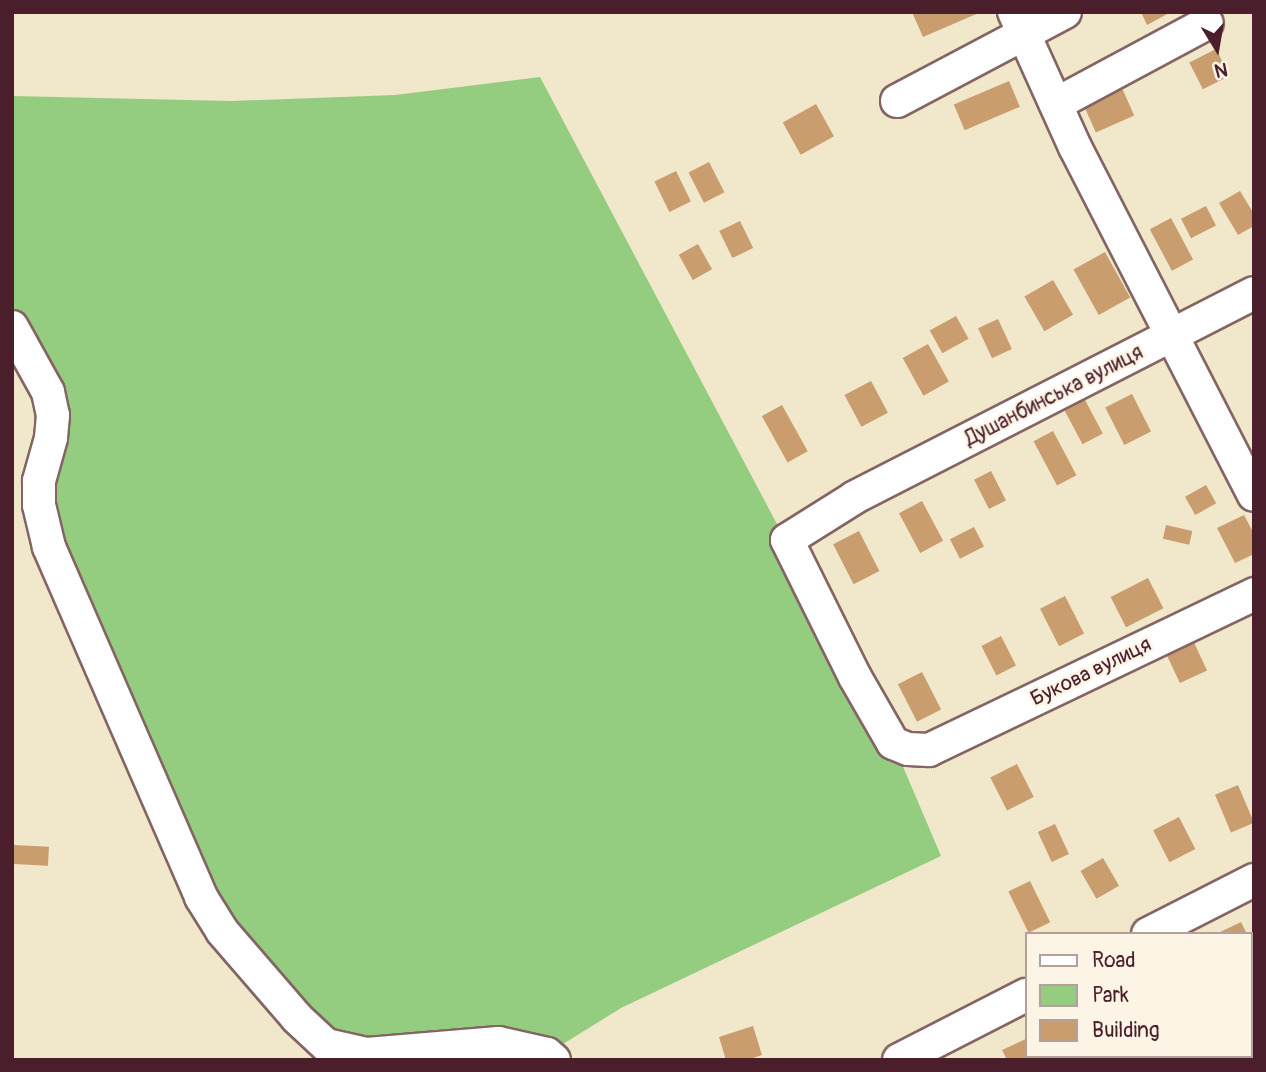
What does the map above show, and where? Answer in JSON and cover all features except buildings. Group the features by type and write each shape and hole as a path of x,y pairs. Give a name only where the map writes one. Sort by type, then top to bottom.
{"street":[{"path":"897,101 1020,24 1065,12"},
{"path":"1056,104 1207,23"},
{"path":"1020,24 1056,104 1254,495"},
{"name":"Душанбинська вулиця","path":"929,750 908,749 893,743 855,677 787,540 854,498 1254,293"},
{"path":"12,327 48,393 53,415 51,438 39,481 39,505 48,547 144,759 192,877 222,931 297,1018 326,1045 367,1054 499,1043 547,1054 554,1060"},
{"name":"Букова вулиця","path":"929,750 1254,594"},
{"path":"1152,932 1254,880"},
{"path":"899,1060 1024,996"}],"green space":[{"path":"540,77 893,743 941,856 621,1008 547,1054 326,1045 222,931 49,547 51,438 12,327 12,96 231,101 395,95"}]}
